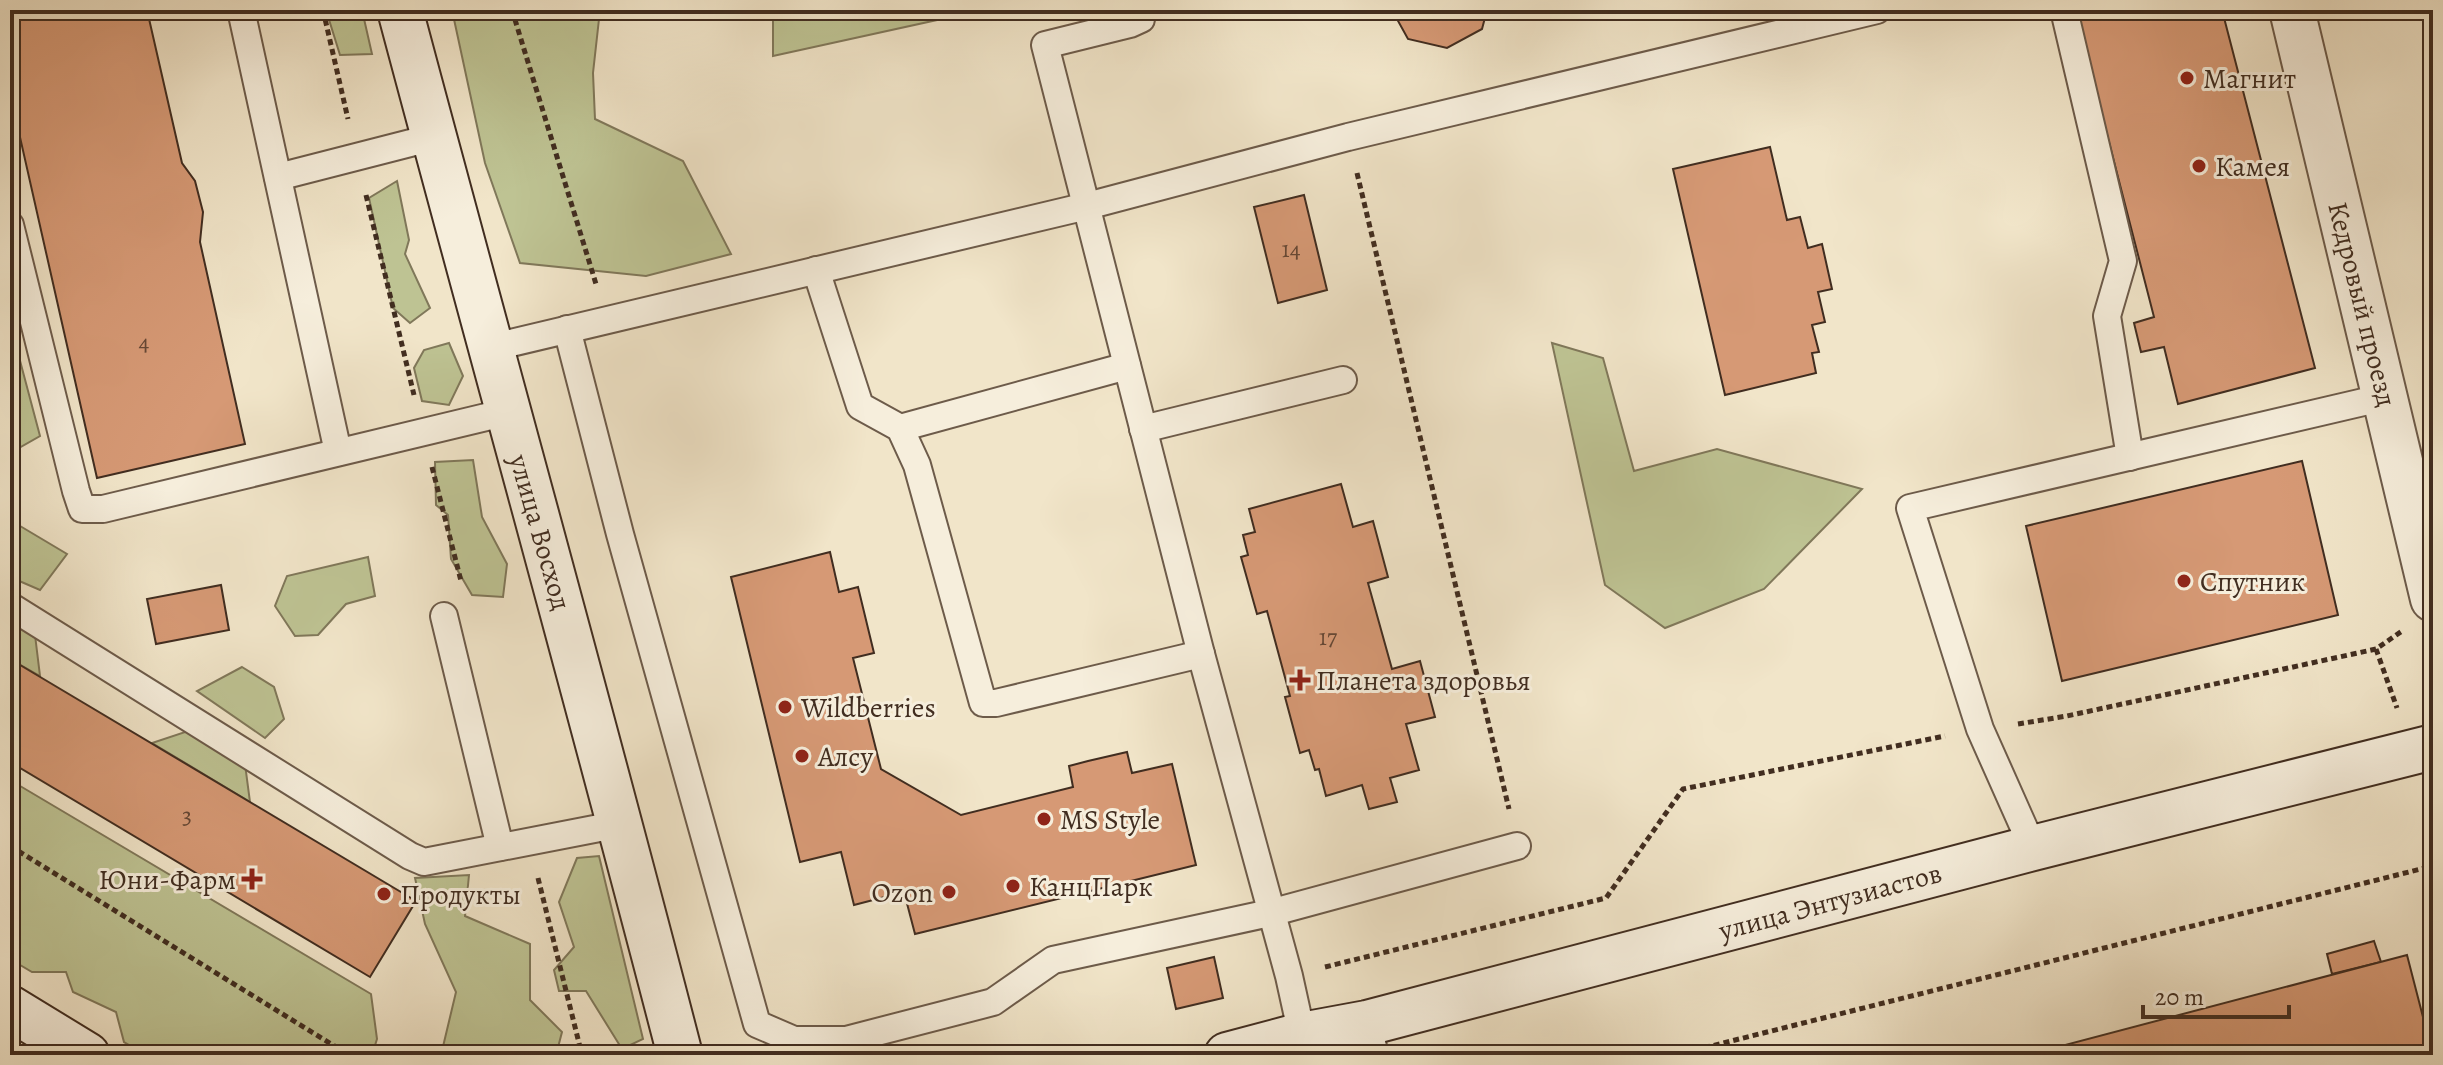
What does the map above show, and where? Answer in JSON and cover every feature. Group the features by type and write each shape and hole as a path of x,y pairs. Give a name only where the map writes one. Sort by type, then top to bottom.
{"street":[{"name":"улица Восход","path":"400,10 680,1055"},
{"name":"Кедровый проезд","path":"2292,10 2385,397 2422,612"},
{"name":"улица Энтузиастов","path":"1227,1055 1302,1035 1371,1039 2033,848 2433,747"},
{"path":"10,1008 87,1055"}],"lane":[{"path":"241,10 338,452"},
{"path":"1142,10 1141,19 1130,24 1045,45 1302,1035"},
{"path":"490,348 1087,206 1348,137 1877,10"},
{"path":"2064,10 2123,261 2107,316 2130,457"},
{"path":"278,177 434,137"},
{"path":"10,225 82,509 103,509 507,412"},
{"path":"816,270 860,406 900,428 917,465 983,703 996,703 1201,654"},
{"path":"567,329 757,1024 794,1040 846,1040 993,1002 1053,960 1270,913 1517,846"},
{"path":"900,428 1127,366"},
{"path":"1143,429 1343,380"},
{"path":"2033,848 1980,729 1910,508 2385,397"},
{"path":"10,606 424,862 620,824"},
{"path":"444,616 500,847"}],"path":[{"path":"323,10 462,583"},
{"path":"1348,137 1517,846"},
{"path":"1289,976 1606,898 1683,789 1980,729 2067,716 2376,649 2422,612"},
{"path":"528,842 582,1055"},
{"path":"10,846 349,1055"},
{"path":"1675,1055 2433,866"}],"green space":[{"path":"326,10 362,10 372,54 340,55"},
{"path":"452,10 600,10 593,73 595,119 683,161 731,254 646,276 520,263 485,163"},
{"path":"796,10 949,10 937,20 773,56 773,18"},
{"path":"397,181 409,240 405,254 430,308 410,323 393,308 369,198"},
{"path":"10,323 40,436 10,453"},
{"path":"449,343 463,376 449,405 422,401 414,368 424,350"},
{"path":"1552,343 1603,358 1634,471 1717,449 1862,489 1764,589 1665,628 1605,585"},
{"path":"473,460 482,517 507,564 503,597 472,595 451,559 448,515 436,505 435,462"},
{"path":"10,520 67,554 40,590 10,577"},
{"path":"368,557 375,596 346,604 318,635 295,636 275,606 287,576"},
{"path":"10,618 35,635 40,676 10,659"},
{"path":"242,667 274,687 284,719 265,738 197,691"},
{"path":"188,731 245,764 250,802 152,743"},
{"path":"10,780 371,994 377,1039 372,1055 146,1055 124,1042 116,1012 73,992 66,972 32,972 10,959"},
{"path":"599,856 643,1039 622,1049 586,991 559,991 554,970 574,947 559,902 577,858"},
{"path":"469,875 465,916 530,944 530,1000 562,1032 556,1055 441,1055 456,992 425,924 415,878"}],"building":[{"path":"10,10 147,10 182,163 195,181 203,212 200,242 245,444 97,478 10,93"},
{"path":"1392,10 1487,10 1482,29 1447,48 1408,39"},
{"path":"2093,10 2222,10 2315,368 2178,404 2164,347 2141,352 2134,323 2154,317 2076,14"},
{"path":"1770,147 1787,220 1800,217 1808,248 1822,244 1832,289 1818,292 1825,322 1812,325 1819,352 1812,353 1816,373 1725,395 1673,169"},
{"path":"1304,195 1327,290 1278,303 1254,207"},
{"name":"Спутник","path":"2302,461 2338,615 2062,681 2026,526"},
{"path":"1341,484 1353,527 1373,521 1388,577 1368,583 1392,669 1420,661 1435,717 1406,724 1419,770 1390,778 1397,802 1369,809 1362,785 1326,796 1319,769 1315,770 1309,750 1300,753 1285,697 1290,696 1267,611 1257,614 1241,557 1248,555 1243,535 1255,532 1249,509"},
{"path":"830,552 839,592 858,587 874,653 853,658 881,769 961,815 1073,787 1069,766 1088,761 1127,752 1132,773 1172,764 1196,865 915,934 904,892 854,905 841,852 800,862 731,577"},
{"path":"221,585 229,630 156,644 147,599"},
{"path":"10,659 416,901 370,977 10,762"},
{"path":"2374,941 2381,962 2332,974 2327,954"},
{"path":"2407,955 2431,1048 2405,1055 2027,1055"},
{"path":"1214,957 1223,998 1176,1009 1167,968"}],"place":[{"name":"Магнит","path":"2187,78"},
{"name":"Камея","path":"2199,166"},
{"name":"Спутник","path":"2184,581"},
{"name":"Планета здоровья","path":"1300,680"},
{"name":"Wildberries","path":"785,707"},
{"name":"Алсу","path":"802,756"},
{"name":"MS Style","path":"1044,819"},
{"name":"Юни-Фарм","path":"252,879"},
{"name":"КанцПарк","path":"1013,886"},
{"name":"Ozon","path":"949,892"},
{"name":"Продукты","path":"384,894"}]}
